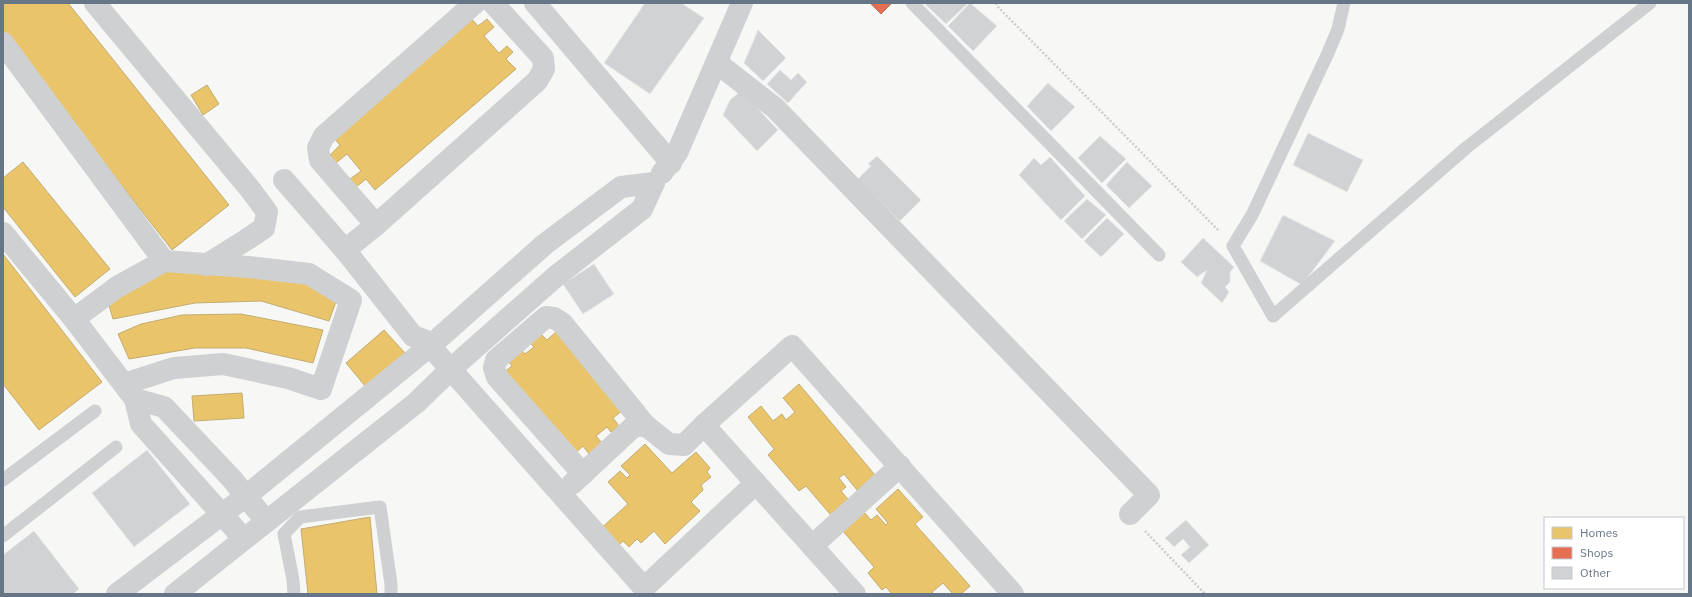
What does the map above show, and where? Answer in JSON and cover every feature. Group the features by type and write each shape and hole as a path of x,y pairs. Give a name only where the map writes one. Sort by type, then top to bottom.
{"street":[{"path":"95,3 250,189 267,212 264,228 206,264"},
{"path":"376,225 320,160 318,148 324,136 475,3"},
{"path":"350,246 376,225 537,81 544,70 543,58 493,3"},
{"path":"535,3 671,163"},
{"path":"174,594 416,403 451,369 555,277 642,209 654,182 671,163 677,153 742,3"},
{"path":"3,43 164,261"},
{"path":"717,63 775,108 1149,495 1130,514"},
{"path":"284,180 350,246 413,336 427,343 451,369 644,588 756,483"},
{"path":"117,594 246,496 545,244 621,187 654,182"},
{"path":"3,233 74,319 129,392 141,424 244,539"},
{"path":"74,319 117,287 164,261 248,267 309,274 351,300 321,390 288,378 223,364 174,368 129,392"},
{"path":"583,474 497,377 494,368 496,360 546,317 554,318 562,323 645,425 669,444 684,445 704,425 792,346 1013,594"},
{"path":"129,392 164,407 232,479 266,521"},
{"path":"561,494 633,427 645,425"},
{"path":"704,425 855,594"},
{"path":"812,546 900,466"}],"lane":[{"path":"912,3 1159,255"},
{"path":"1344,3 1338,30 1252,215 1234,246 1273,316 1466,148 1650,3"},
{"path":"3,480 95,410"},
{"path":"3,536 116,447"},
{"path":"294,594 293,580 284,534 300,517 380,507 391,584 391,594"}],"path":[{"path":"996,3 997,6 1234,246"},
{"path":"1130,514 1205,594"}],"building: Homes":[{"path":"3,3 68,3 229,205 172,250 3,33"},
{"path":"470,17 478,26 487,19 494,27 484,36 499,53 507,46 513,52 506,59 516,69 375,190 366,179 356,187 350,179 361,171 347,154 336,163 330,155 340,145 331,135"},
{"path":"207,85 219,104 203,115 191,95"},
{"path":"23,162 110,269 75,297 3,207 3,178"},
{"path":"3,254 102,382 39,430 3,384"},
{"path":"169,270 294,273 337,299 329,321 261,301 195,303 113,319 106,295"},
{"path":"241,314 323,330 313,363 246,348 195,348 129,359 118,334 141,324 182,315"},
{"path":"384,330 405,353 366,387 346,363"},
{"path":"557,331 623,410 613,418 619,426 611,432 607,427 596,436 602,443 589,454 583,446 572,456 503,373 512,366 506,358 519,347 525,354 534,347 529,342 540,333 547,340"},
{"path":"799,384 875,475 857,490 844,474 839,478 846,487 841,491 853,505 835,520 806,486 799,491 768,455 774,449 748,417 761,406 773,421 782,414 786,420 795,412 783,398"},
{"path":"242,393 244,418 194,421 192,396"},
{"path":"645,444 672,473 696,452 710,468 707,472 711,477 701,485 703,490 691,502 700,511 665,544 654,531 641,543 637,539 629,547 623,541 616,548 599,530 628,504 608,482 620,471 627,478 630,475 621,466"},
{"path":"898,489 923,517 915,524 970,586 961,594 953,594 943,583 932,592 934,594 892,594 886,587 882,590 868,573 874,567 842,530 863,511 871,520 877,515 886,525 888,523 876,509"},
{"path":"370,517 377,594 308,594 301,529"}],"building: Shops":[{"path":"870,3 892,3 881,14"}],"building: Other":[{"path":"645,3 681,3 704,18 650,94 604,63"},
{"path":"924,3 968,3 946,24"},
{"path":"970,3 997,26 973,51 948,26"},
{"path":"758,30 786,58 763,81 744,63"},
{"path":"780,70 791,80 798,73 807,82 788,103 767,84"},
{"path":"1048,83 1075,107 1051,131 1027,106"},
{"path":"741,91 778,130 757,151 723,115 730,100"},
{"path":"1308,133 1363,160 1347,192 1293,165"},
{"path":"1100,136 1126,159 1102,183 1078,158"},
{"path":"877,156 921,200 900,221 858,179 871,166 868,164"},
{"path":"1050,157 1085,196 1061,220 1019,175 1034,158 1041,165"},
{"path":"1127,162 1152,186 1129,208 1106,185"},
{"path":"1087,199 1106,215 1082,239 1064,221"},
{"path":"1283,215 1335,241 1302,285 1260,261"},
{"path":"1107,218 1124,234 1101,257 1084,241"},
{"path":"1203,238 1234,267 1230,272 1230,282 1225,287 1229,292 1222,303 1201,283 1207,270 1197,277 1181,262"},
{"path":"594,264 614,294 583,314 563,284"},
{"path":"147,450 190,504 134,547 92,493"},
{"path":"1186,520 1209,545 1189,563 1181,555 1190,547 1183,539 1174,547 1165,538"},
{"path":"34,531 79,589 73,594 3,594 3,555"}]}
